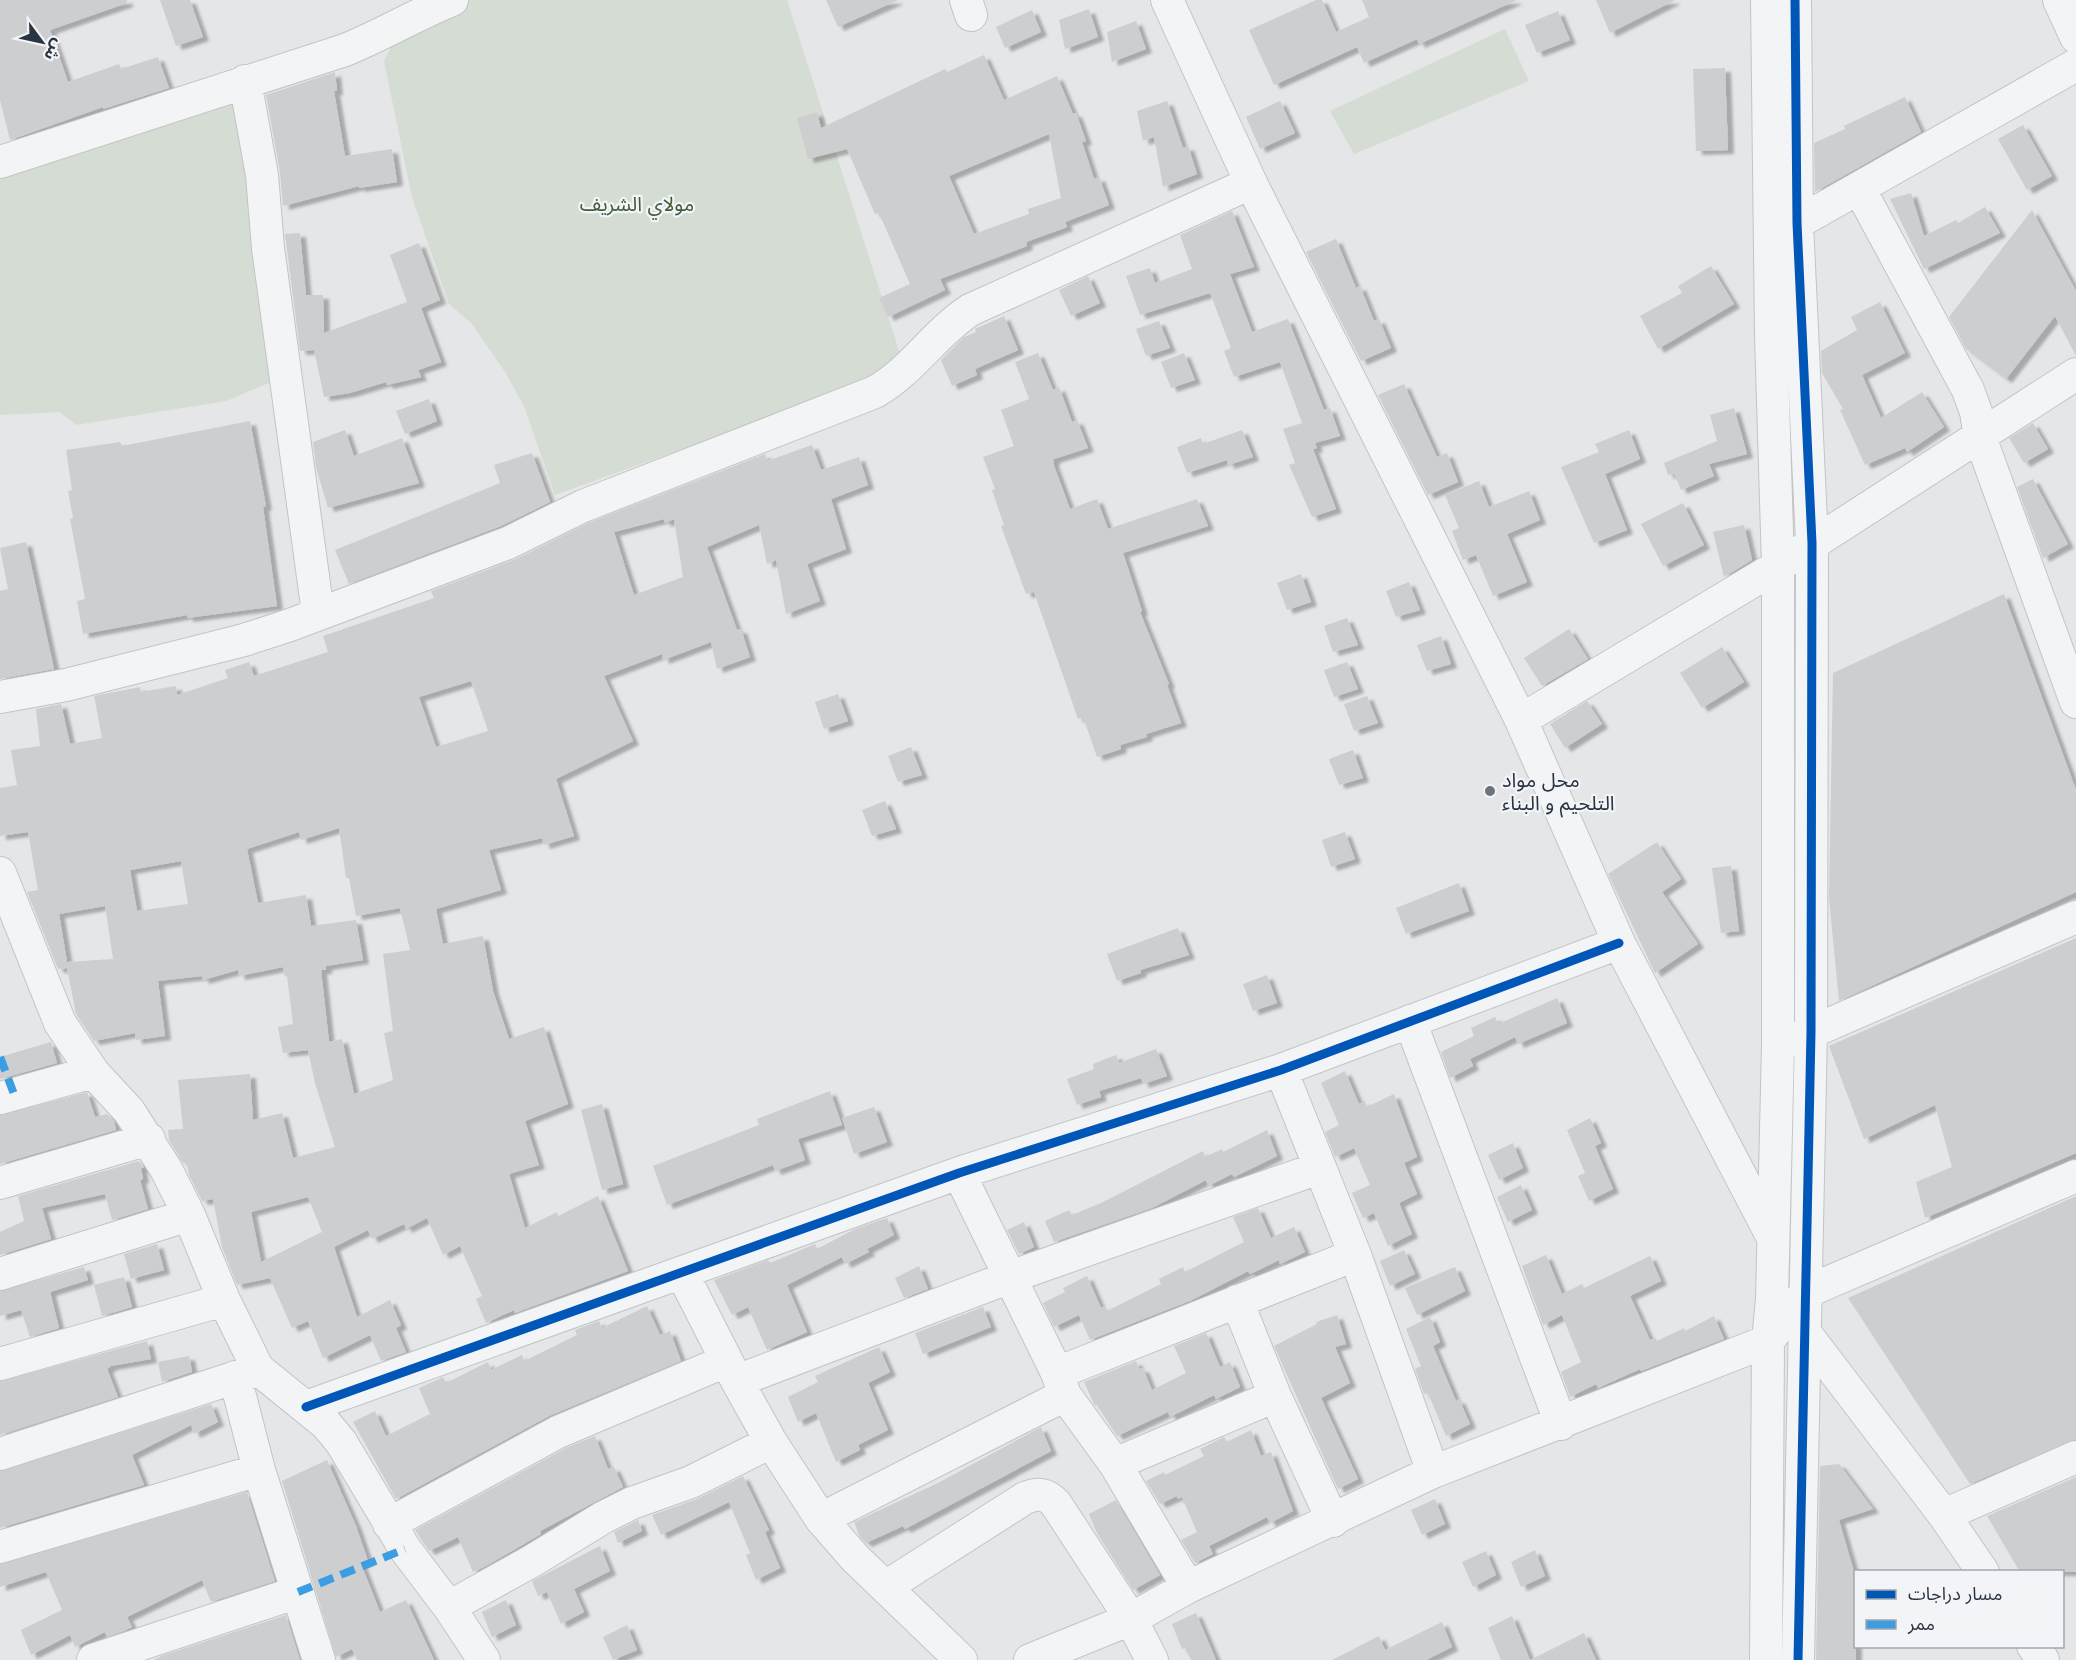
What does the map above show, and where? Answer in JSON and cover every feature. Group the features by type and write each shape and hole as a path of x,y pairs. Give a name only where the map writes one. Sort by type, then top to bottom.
{"street":[{"path":"0,161 345,50 391,30 410,16 452,0"},
{"path":"1167,0 1251,183 1521,720 1619,943 1772,1236"},
{"path":"1766,1660 1768,1341 1772,1299 1778,1046 1778,566 1771,335 1767,0"},
{"path":"1795,0 1797,223 1812,543 1811,1032 1798,1660"},
{"path":"2059,0 2076,37"},
{"path":"1797,223 2076,65"},
{"path":"245,81 262,176 268,248 318,614"},
{"path":"0,697 66,685 244,640 508,543 583,506 875,392 907,370 937,335 970,310 1251,183"},
{"path":"1859,188 1968,390 1976,412 1980,437 2069,654 2076,702"},
{"path":"1521,720 1778,566 2076,374"},
{"path":"0,873 60,1023 93,1072 129,1111 149,1139 189,1215 224,1300 247,1373 259,1470 319,1660"},
{"path":"1778,1046 2076,917"},
{"path":"306,1407 958,1173 1281,1070 1619,943"},
{"path":"1410,1021 1561,1424"},
{"path":"1281,1070 1355,1255 1433,1472"},
{"path":"0,1098 93,1072"},
{"path":"0,1184 149,1139"},
{"path":"389,1524 567,1428 1010,1277 1319,1168"},
{"path":"958,1173 1061,1384 1115,1464 1188,1587"},
{"path":"1030,1660 1131,1619 1188,1587 1334,1521 1433,1472 1561,1424 1768,1341 1806,1292 2076,1176"},
{"path":"0,1274 189,1215"},
{"path":"821,1519 1061,1384 1237,1301 1355,1255"},
{"path":"682,1273 731,1371 771,1442 821,1519 855,1558 887,1586 961,1660"},
{"path":"0,1364 224,1300"},
{"path":"1237,1301 1275,1396 1334,1521"},
{"path":"1806,1334 1944,1515 1982,1570"},
{"path":"0,1454 247,1373 306,1407 341,1442 389,1524 449,1606 484,1660"},
{"path":"1115,1464 1275,1396"},
{"path":"449,1606 532,1561 604,1516 632,1503 691,1482 771,1442"},
{"path":"1944,1515 2076,1457"},
{"path":"0,1547 259,1470"},
{"path":"887,1586 1025,1498 1045,1494 1056,1504 1131,1619 1152,1660"},
{"path":"93,1660 298,1592"},
{"path":"2034,1648 2043,1660"}],"green space":[{"name":"مولاي الشريف","path":"457,0 787,0 900,354 873,380 555,495 524,406 505,372 472,324 449,304 412,197 384,61 395,40"},
{"path":"1505,29 1529,81 1354,154 1330,111"},
{"path":"234,101 246,119 271,382 226,401 76,425 60,412 0,415 0,169"}],"building":[{"path":"0,0 127,0 127,3 50,30 68,82 119,64 121,69 158,57 169,88 103,109 103,107 10,140 0,100"},
{"path":"160,0 190,0 203,37 176,46"},
{"path":"826,0 898,0 838,27"},
{"path":"1316,0 1322,0 1336,32 1369,17 1362,0 1517,0 1419,44 1417,39 1364,63 1357,47 1274,85 1249,30"},
{"path":"1596,0 1675,0 1610,33"},
{"path":"1089,9 1098,37 1065,49 1059,20"},
{"path":"1032,10 1041,32 1005,48 996,27"},
{"path":"1558,11 1570,40 1537,53 1525,25"},
{"path":"1136,21 1146,49 1112,62 1107,32"},
{"path":"984,55 1004,100 1057,76 1073,114 1076,113 1086,141 1082,142 1094,179 1099,177 1109,205 1065,222 1067,227 1026,242 1027,246 940,279 945,290 888,317 879,298 910,284 879,213 875,214 847,149 808,159 797,118 817,112 821,128 945,69 947,72","holes":["1049,134 1061,198 1028,209 1029,214 974,234 949,176"]},
{"path":"1725,68 1728,150 1696,151 1693,69"},
{"path":"335,72 337,91 334,91 345,156 392,149 397,182 359,188 359,186 283,206 280,172 266,95"},
{"path":"1905,97 1921,132 1815,192 1814,143"},
{"path":"1167,101 1183,148 1188,146 1197,174 1163,187 1154,137 1143,141 1137,111"},
{"path":"1280,101 1295,133 1260,149 1246,117"},
{"path":"2023,125 2052,176 2027,190 1998,139"},
{"path":"1911,193 1924,236 1956,220 1958,223 1985,207 2000,233 1924,269 1890,199"},
{"path":"2032,210 2076,291 2076,356 2055,316 2006,379 1966,349 1949,317"},
{"path":"1232,211 1254,267 1230,274 1252,332 1288,319 1324,410 1330,408 1340,436 1315,443 1317,448 1313,449 1336,509 1312,517 1289,465 1295,463 1283,429 1302,423 1280,362 1234,377 1224,351 1231,348 1210,293 1140,315 1126,276 1150,268 1155,283 1192,269 1180,235"},
{"path":"300,233 306,295 323,295 324,333 407,302 390,255 419,243 440,300 421,308 441,362 418,370 421,377 387,385 386,382 350,393 324,397 314,350 300,351 285,234"},
{"path":"1336,239 1356,288 1360,286 1374,321 1379,319 1391,348 1361,361 1306,252"},
{"path":"1711,266 1734,304 1658,349 1640,316 1682,293 1678,286"},
{"path":"1088,276 1100,303 1071,316 1059,290"},
{"path":"1880,302 1905,353 1862,375 1881,418 1922,392 1944,427 1907,452 1905,448 1865,465 1840,410 1843,409 1822,373 1821,351 1857,330 1851,317"},
{"path":"1004,316 1018,350 975,369 977,375 952,386 941,360 964,337 976,332 975,329"},
{"path":"1159,321 1170,348 1146,356 1136,329"},
{"path":"1038,353 1053,390 1059,387 1072,422 1077,420 1088,448 1054,459 1053,463 1070,509 1097,499 1108,529 1197,499 1208,526 1123,553 1142,611 1140,612 1169,684 1167,685 1181,723 1146,734 1147,737 1120,745 1121,749 1097,757 1083,717 1078,719 1034,592 1026,594 1001,526 1004,525 992,490 995,489 983,457 1014,446 1001,410 1029,399 1015,362"},
{"path":"1184,353 1195,380 1171,388 1161,362"},
{"path":"1404,384 1437,457 1447,453 1458,482 1428,495 1378,395"},
{"path":"429,399 437,421 405,434 396,411"},
{"path":"1734,408 1747,454 1709,464 1714,476 1681,490 1674,473 1668,475 1664,463 1717,441 1710,415"},
{"path":"250,421 266,506 263,507 277,606 187,618 187,615 83,634 77,601 85,599 70,519 73,518 68,491 72,490 66,450 120,442 122,446"},
{"path":"2033,423 2048,449 2024,463 2009,438"},
{"path":"345,430 354,456 402,438 419,483 328,508 316,467 313,442"},
{"path":"1242,430 1253,457 1228,465 1227,460 1187,473 1177,447 1201,438 1203,444"},
{"path":"1629,430 1640,459 1605,474 1627,530 1594,543 1561,467 1599,452 1595,444"},
{"path":"812,445 821,470 859,457 868,485 831,499 846,549 807,564 820,601 786,614 776,560 767,564 759,525 707,547 737,630 741,629 750,657 717,669 711,642 663,660 662,654 604,676 633,741 556,779 574,836 544,845 542,838 489,850 501,890 436,909 443,944 483,936 493,991 509,1039 544,1027 568,1104 525,1121 539,1165 509,1174 525,1228 557,1212 558,1216 598,1196 628,1271 515,1313 514,1310 486,1323 476,1299 482,1296 460,1246 443,1255 427,1218 406,1229 404,1224 372,1239 368,1230 334,1247 357,1317 390,1300 401,1325 396,1328 406,1352 381,1361 370,1335 323,1358 308,1321 292,1328 270,1278 237,1285 222,1247 213,1199 202,1201 189,1175 187,1163 183,1163 169,1140 168,1130 183,1129 178,1080 250,1074 253,1120 282,1113 293,1158 335,1147 315,1083 308,1050 283,1053 278,1027 293,1024 287,976 285,977 283,967 239,976 238,970 203,980 202,976 158,981 165,1036 136,1040 135,1033 94,1041 76,1014 67,968 58,969 27,892 38,890 28,832 0,836 0,788 17,785 11,750 40,746 36,709 61,704 70,744 102,738 94,696 140,687 140,692 176,686 177,695 228,678 225,670 249,662 254,676 328,652 323,636 434,598 431,591 516,559 590,522 765,454 767,461","holes":["664,519 665,523 674,519 683,577 634,595 614,532","471,681 488,731 436,747 419,697","339,828 346,878 349,878 356,916 400,908 410,950 383,954 393,1031 384,1033 393,1080 354,1094 342,1039 329,1042 321,970 326,970 326,966 363,960 356,920 311,926 306,895 258,903 247,849 299,832 301,840","181,861 188,904 137,911 130,870","105,906 113,959 67,962 59,914","308,1197 322,1232 261,1262 251,1212"]},
{"path":"532,453 550,502 501,526 349,584 335,550 500,483 494,465"},
{"path":"2033,479 2068,544 2043,558 2017,487"},
{"path":"1479,481 1489,507 1529,491 1540,520 1507,534 1527,582 1493,596 1476,555 1463,560 1452,531 1459,528 1445,495"},
{"path":"1683,503 1704,545 1663,566 1641,524"},
{"path":"1744,525 1752,560 1724,577 1713,532"},
{"path":"26,542 54,669 0,679 0,591 8,589 0,548"},
{"path":"1301,574 1311,602 1287,610 1277,583"},
{"path":"1409,582 1420,610 1396,617 1386,591"},
{"path":"2004,594 2076,790 2076,892 1839,1001 1829,898 1833,673"},
{"path":"1347,618 1358,645 1333,652 1324,626"},
{"path":"1569,629 1588,659 1542,686 1524,658"},
{"path":"1441,636 1451,664 1427,671 1417,645"},
{"path":"1722,647 1744,682 1702,708 1680,673"},
{"path":"1347,662 1358,689 1334,697 1324,670"},
{"path":"838,694 848,721 824,729 815,702"},
{"path":"1367,696 1378,723 1354,731 1344,704"},
{"path":"1587,701 1602,724 1565,748 1550,724"},
{"path":"911,747 922,775 898,782 888,756"},
{"path":"1353,750 1363,778 1339,785 1329,759"},
{"path":"885,801 896,829 872,836 862,810"},
{"path":"1345,832 1355,859 1331,867 1322,840"},
{"path":"1657,842 1681,879 1662,892 1698,944 1655,973 1608,874"},
{"path":"1731,866 1739,931 1721,933 1712,868"},
{"path":"1459,883 1469,911 1406,934 1396,908"},
{"path":"1178,928 1189,955 1140,970 1141,973 1117,981 1107,954"},
{"path":"2076,938 2076,1153 1925,1218 1916,1182 1952,1167 1935,1105 1864,1139 1829,1046"},
{"path":"1267,975 1277,1003 1253,1011 1243,984"},
{"path":"1557,998 1567,1023 1518,1044 1515,1037 1470,1059 1473,1066 1450,1078 1441,1052 1474,1036 1471,1028 1495,1017 1498,1024"},
{"path":"51,1042 57,1063 0,1079 0,1057"},
{"path":"1156,1049 1167,1076 1143,1084 1141,1078 1099,1091 1101,1097 1077,1105 1067,1079 1094,1069 1093,1064 1116,1055 1119,1063"},
{"path":"1345,1071 1359,1104 1365,1101 1367,1107 1394,1094 1417,1157 1404,1163 1417,1194 1399,1203 1412,1234 1388,1246 1374,1213 1363,1218 1352,1193 1370,1185 1354,1148 1335,1157 1325,1132 1339,1125 1321,1083"},
{"path":"830,1091 842,1125 798,1139 805,1160 775,1171 773,1165 667,1205 653,1166 759,1125 757,1119"},
{"path":"87,1092 95,1117 107,1114 114,1121 116,1130 0,1164 0,1115"},
{"path":"602,1104 623,1184 602,1190 581,1110"},
{"path":"874,1107 887,1142 854,1154 842,1118"},
{"path":"1590,1118 1601,1143 1595,1146 1613,1189 1589,1201 1578,1176 1585,1173 1567,1130"},
{"path":"1267,1130 1277,1156 1234,1177 1232,1174 1208,1186 1206,1180 1152,1208 1054,1242 1045,1221 1069,1210 1072,1215 1101,1203 1203,1151 1205,1157 1222,1149 1223,1152"},
{"path":"1513,1143 1523,1168 1499,1180 1488,1155"},
{"path":"139,1161 144,1168 141,1168 143,1179 140,1180 148,1209 112,1220 105,1194 42,1208 51,1239 0,1255 0,1232 24,1221 18,1196"},
{"path":"1521,1185 1532,1210 1508,1222 1497,1197"},
{"path":"2076,1196 2076,1439 1970,1484 1848,1298"},
{"path":"1258,1208 1271,1238 1294,1227 1305,1252 1280,1264 1279,1260 1250,1274 1248,1271 1192,1300 1090,1340 1079,1315 1054,1327 1043,1303 1065,1292 1063,1288 1087,1276 1101,1308 1105,1306 1107,1311 1161,1284 1159,1279 1183,1267 1185,1272 1244,1242 1233,1217"},
{"path":"887,1218 894,1235 867,1249 869,1252 845,1264 842,1257 787,1285 807,1332 767,1350 748,1307 732,1315 714,1280 768,1260 770,1263 815,1244 817,1249 855,1229"},
{"path":"1024,1222 1034,1247 1019,1254 1007,1230"},
{"path":"157,1244 164,1270 131,1279 124,1254"},
{"path":"1404,1250 1415,1274 1390,1286 1380,1261"},
{"path":"1546,1255 1562,1294 1582,1284 1584,1288 1650,1256 1661,1281 1630,1296 1650,1340 1656,1338 1657,1341 1684,1328 1685,1331 1714,1316 1724,1339 1641,1371 1640,1369 1598,1388 1596,1384 1570,1397 1561,1372 1581,1362 1562,1315 1543,1325 1522,1266"},
{"path":"919,1266 928,1289 904,1298 895,1278"},
{"path":"84,1267 88,1280 50,1292 59,1328 30,1337 21,1310 0,1316 0,1291"},
{"path":"1455,1267 1465,1291 1417,1315 1405,1288"},
{"path":"124,1277 132,1307 102,1316 94,1285"},
{"path":"647,1306 660,1335 670,1331 681,1361 549,1416 396,1499 353,1422 375,1411 386,1436 430,1414 419,1388 443,1377 446,1383 488,1362 491,1370 522,1355 524,1361 577,1335 575,1330 599,1321 602,1328"},
{"path":"983,1307 991,1327 923,1354 915,1333"},
{"path":"1337,1315 1346,1344 1335,1347 1350,1383 1321,1398 1358,1479 1338,1489 1274,1346 1317,1324 1316,1322"},
{"path":"1430,1317 1440,1342 1433,1346 1456,1401 1459,1399 1470,1424 1446,1436 1428,1393 1424,1394 1415,1369 1421,1366 1406,1329"},
{"path":"1206,1333 1220,1367 1230,1362 1240,1387 1216,1399 1214,1395 1170,1417 1168,1412 1117,1436 1097,1405 1095,1406 1084,1382 1136,1361 1139,1369 1143,1368 1152,1390 1186,1373 1174,1346"},
{"path":"147,1341 151,1359 111,1366 107,1369 118,1397 0,1435 0,1381"},
{"path":"879,1347 890,1372 868,1383 888,1430 858,1445 860,1450 836,1462 816,1413 798,1422 788,1397 818,1382 815,1376"},
{"path":"189,1356 192,1372 162,1382 158,1362"},
{"path":"211,1404 218,1422 194,1434 191,1425 132,1455 144,1485 0,1528 0,1471"},
{"path":"1041,1427 1051,1451 905,1529 903,1526 866,1543 860,1537 854,1522 938,1483"},
{"path":"1251,1430 1261,1456 1271,1452 1293,1511 1270,1523 1267,1517 1209,1546 1213,1554 1195,1563 1181,1540 1197,1532 1182,1497 1178,1499 1177,1496 1160,1504 1146,1481 1164,1472 1165,1475 1204,1456 1200,1449 1224,1437 1227,1442"},
{"path":"595,1436 608,1469 614,1467 623,1487 540,1531 541,1534 486,1566 473,1572 458,1537 429,1551 415,1530 566,1448"},
{"path":"327,1460 356,1526 368,1561 361,1564 380,1612 406,1600 434,1660 357,1660 352,1649 336,1657 282,1481"},
{"path":"1839,1464 1873,1509 1839,1520 1854,1572 1856,1660 1816,1660 1820,1466"},
{"path":"743,1476 769,1530 765,1532 780,1568 756,1580 746,1555 750,1553 729,1502 661,1535 652,1515 697,1499"},
{"path":"2076,1477 2076,1572 2019,1570 1987,1516"},
{"path":"247,1492 275,1581 211,1602 202,1580 127,1617 132,1627 124,1631 107,1637 105,1632 75,1647 70,1635 31,1655 21,1630 62,1610 46,1572 0,1587 0,1564"},
{"path":"1435,1499 1445,1524 1422,1535 1411,1510"},
{"path":"1116,1500 1160,1575 1133,1590 1097,1533 1089,1514"},
{"path":"638,1520 642,1531 618,1543 614,1532"},
{"path":"600,1546 610,1571 574,1589 584,1612 561,1624 547,1592 538,1596 532,1581"},
{"path":"1535,1550 1545,1576 1521,1587 1511,1562"},
{"path":"1486,1551 1496,1575 1473,1587 1462,1562"},
{"path":"506,1600 516,1625 492,1637 482,1612"},
{"path":"1196,1613 1216,1660 1191,1660 1185,1648 1182,1649 1172,1624"},
{"path":"286,1615 300,1660 154,1660 161,1656"},
{"path":"1512,1616 1530,1660 1501,1660 1488,1628"},
{"path":"1442,1622 1452,1647 1426,1660 1332,1660 1379,1636 1385,1650"},
{"path":"627,1625 637,1650 613,1660 603,1637"},
{"path":"1584,1633 1596,1660 1530,1660"}],"marked path":[{"path":"0,1057 14,1094"},
{"path":"298,1592 405,1549"}],"cycle path":[{"path":"1795,0 1797,223 1812,543 1811,1032 1798,1660"},
{"path":"306,1407 959,1173 1281,1070 1619,943"}],"place":[{"name":"محل مواد التلحيم و البناء","path":"1490,791"}]}
